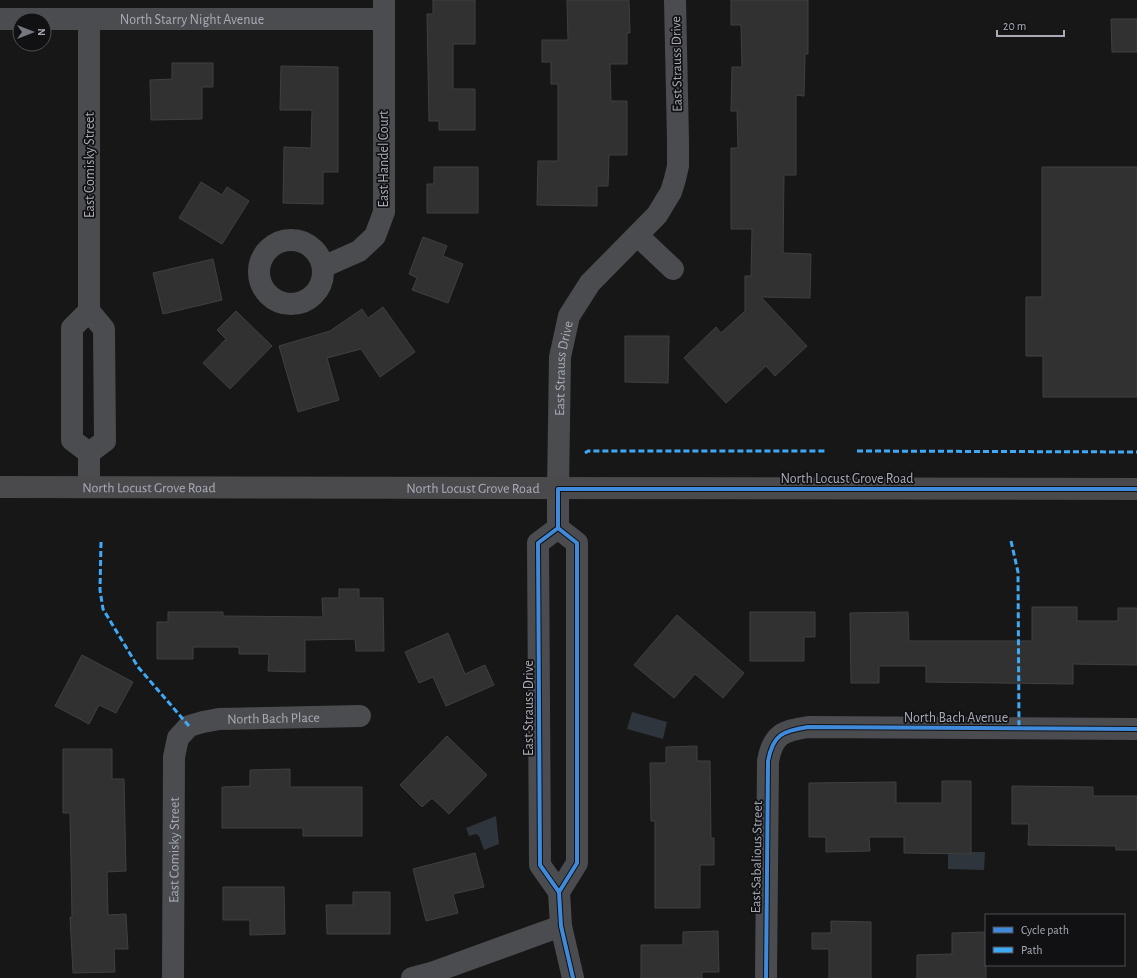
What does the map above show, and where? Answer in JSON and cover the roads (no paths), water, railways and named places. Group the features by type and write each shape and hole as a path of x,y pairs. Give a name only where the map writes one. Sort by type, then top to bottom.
{"main road":[{"name":"North Locust Grove Road","path":"0,487 1137,489"}],"street":[{"name":"East Strauss Drive","path":"559,892 540,865 538,542 558,528 560,357 569,316 590,283 638,236 661,209 671,192 678,166 675,0"},
{"name":"North Starry Night Avenue","path":"0,19 90,19 384,9"},
{"name":"East Handel Court","path":"323,267 359,251 375,236 384,212 384,9"},
{"name":"East Comisky Street","path":"89,311 90,19"},
{"path":"638,236 672,269"},
{"path":"89,311 104,329 105,441 89,453 72,440 72,328 89,311"},
{"path":"89,453 89,487"},
{"path":"558,528 577,543 577,864 559,892 561,926 572,978"},
{"name":"North Bach Place","path":"189,726 219,719 360,716"},
{"name":"East Comisky Street","path":"173,978 174,757 178,738 189,726"},
{"name":"North Bach Avenue","path":"776,738 789,730 808,727 1137,729"},
{"name":"East Sabalious Street","path":"766,978 768,761 770,748 776,738"},
{"path":"412,978 434,972 561,926"}]}
